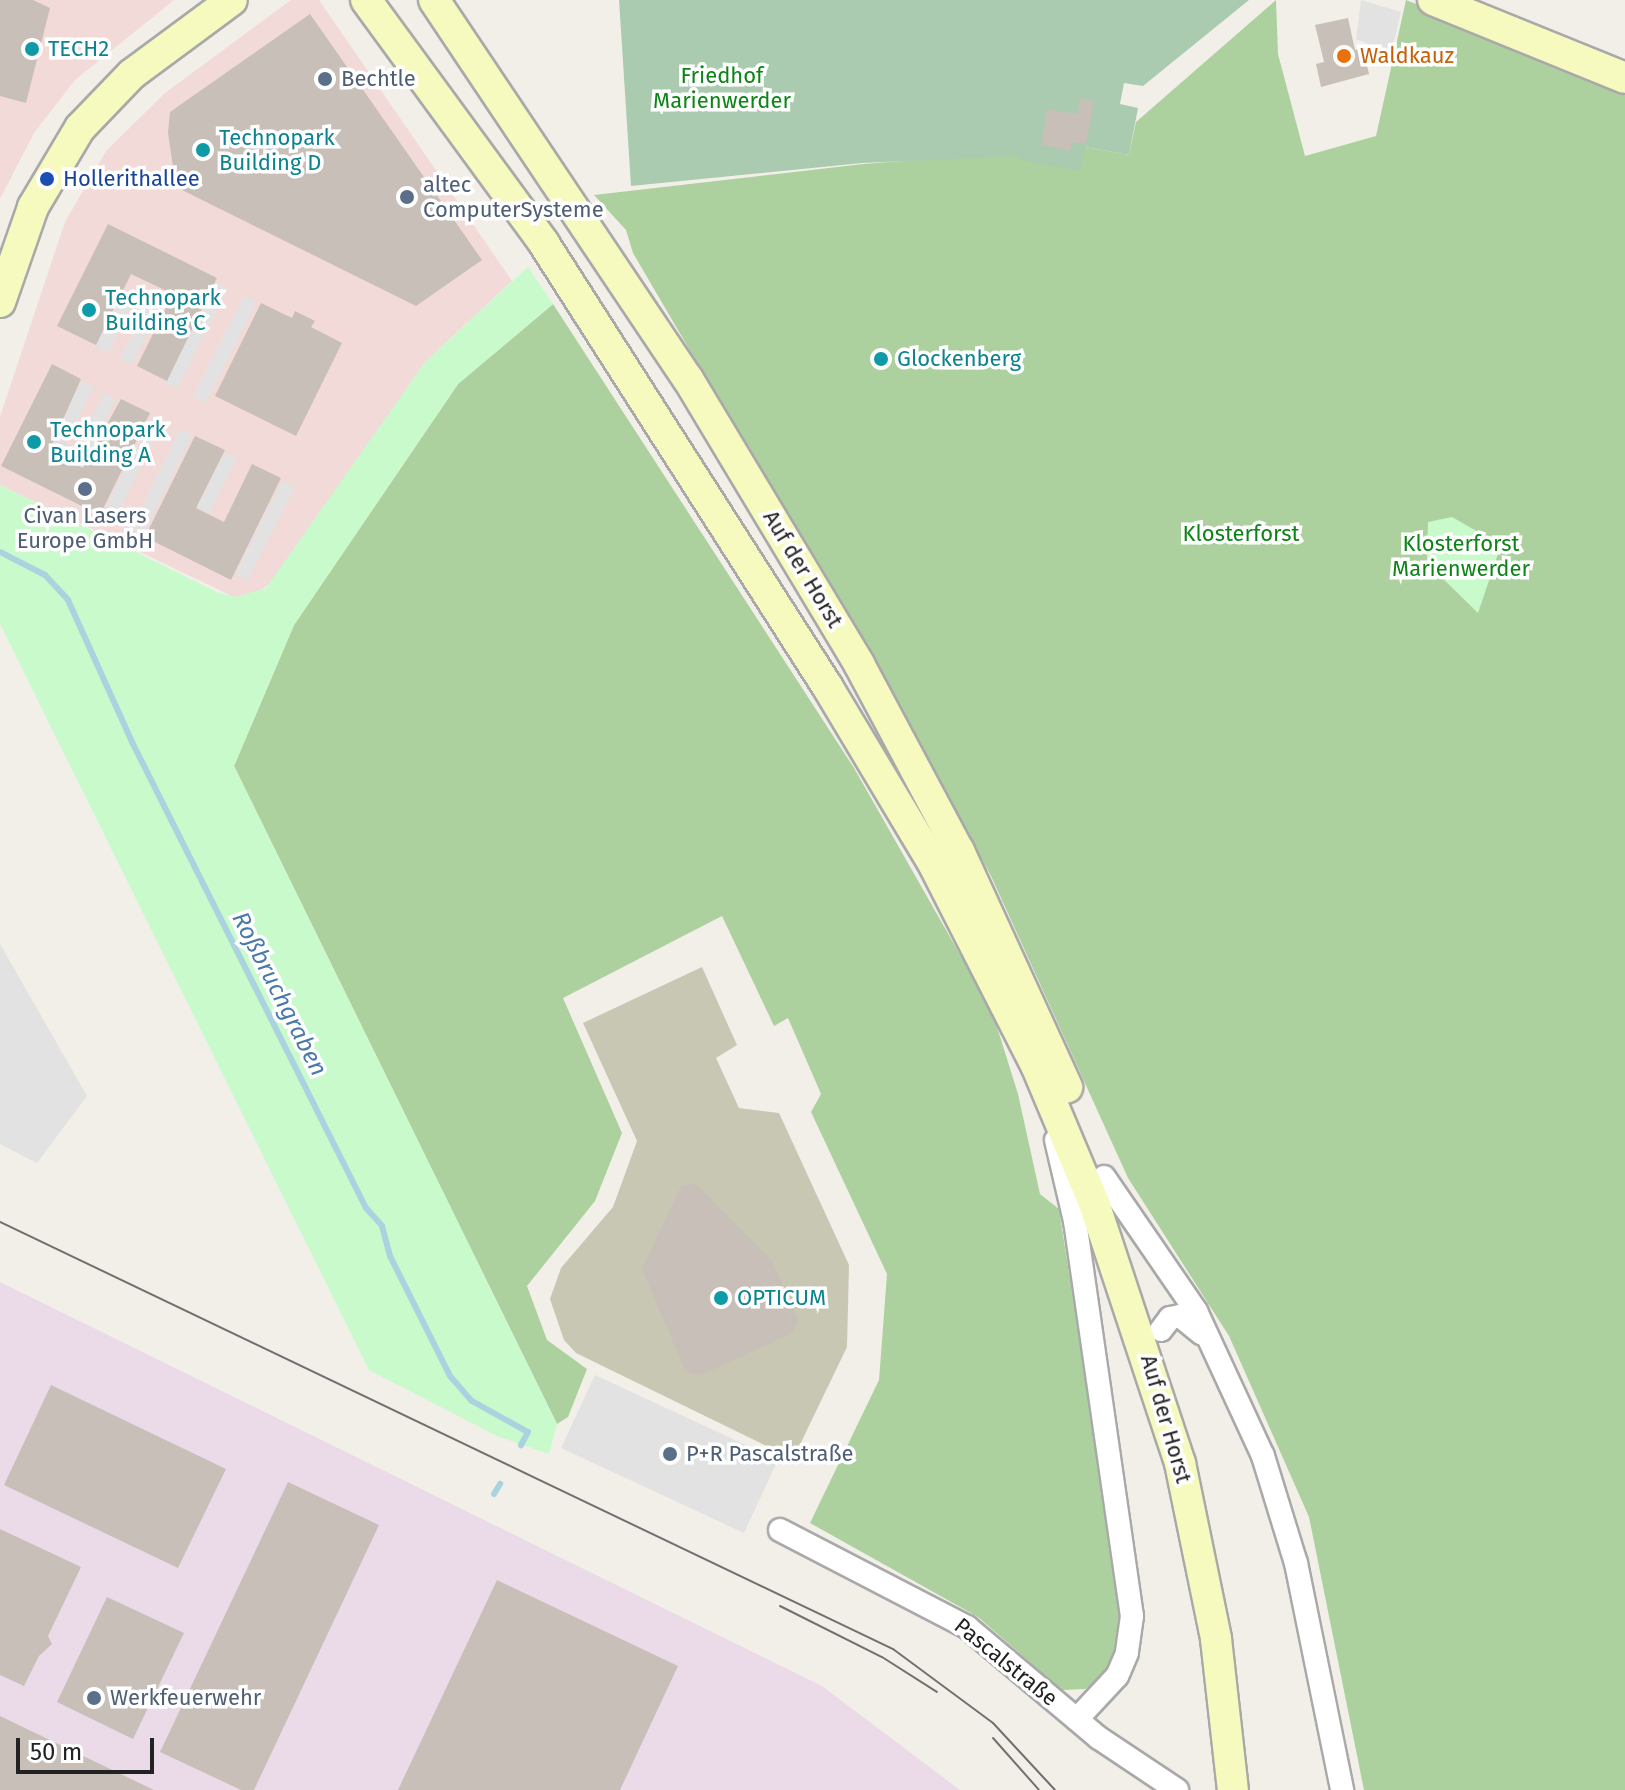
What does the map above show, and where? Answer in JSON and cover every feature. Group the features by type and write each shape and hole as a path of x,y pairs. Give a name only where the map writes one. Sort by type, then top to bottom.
{"street":[{"path":"0,302 33,207 80,128 132,74 232,0"},
{"name":"Auf der Horst","path":"366,0 543,242 827,686 934,865 1036,1065 1130,1303 1180,1463 1216,1639 1233,1790"},
{"name":"Auf der Horst","path":"434,0 688,379 859,664 1002,940 1104,1177 1161,1330 1213,1522 1235,1637 1252,1790"},
{"path":"1433,0 1625,78"},
{"name":"Auf der Horst","path":"1036,1065 1075,1221 1132,1616 1127,1653 1117,1676 1077,1719"},
{"name":"Auf der Horst","path":"1104,1177 1196,1311 1246,1414 1284,1519 1342,1790"},
{"name":"Auf der Horst","path":"1161,1330 1170,1318 1187,1317 1213,1347"},
{"name":"Pascalstraße","path":"780,1530 967,1627 1077,1719 1177,1790"}],"shaded area":[{"path":"0,0 174,0 75,80 34,133 0,199"},
{"path":"291,0 319,0 512,281 425,362 277,578 253,596 236,598 0,485 0,417 65,222 106,151 165,93"},
{"path":"1361,0 1401,12 1391,54 1356,39"},
{"path":"216,282 228,288 177,389 165,383"},
{"path":"123,292 135,298 108,353 95,347"},
{"path":"244,296 256,302 206,403 193,396"},
{"path":"147,304 160,310 132,365 120,359"},
{"path":"81,381 94,387 66,442 54,436"},
{"path":"104,393 116,399 89,454 77,447"},
{"path":"152,415 164,421 114,521 102,515"},
{"path":"180,429 192,435 143,535 131,529"},
{"path":"55,438 89,455 83,468 49,451"},
{"path":"224,453 237,458 209,513 197,507"},
{"path":"282,481 295,487 248,580 235,574"},
{"path":"0,944 87,1096 37,1163 0,1144"},
{"path":"702,967 737,1045 716,1058 739,1108 779,1113 849,1265 847,1347 793,1459 576,1353 564,1340 550,1299 561,1268 613,1207 637,1141 583,1023"},
{"path":"0,1282 822,1686 960,1790 0,1790"},
{"name":"P+R Pascalstraße","path":"595,1375 778,1460 744,1533 561,1448"}],"green space":[{"name":"Friedhof Marienwerder","path":"619,0 1249,0 1143,86 1124,83 1120,104 1138,108 1129,155 1085,147 1080,171 1020,160 1020,156 862,163 631,186"},
{"name":"Klosterforst","path":"1276,0 1278,54 1305,156 1376,136 1406,0 1625,87 1625,1790 1364,1790 1309,1517 1229,1336 1128,1178 991,876 927,757 633,253 626,230 594,195 863,164 1085,147 1129,155 1136,122"},
{"path":"528,267 553,304 458,384 294,625 234,766 557,1424 549,1454 497,1436 369,1370 0,624 0,485 219,593 236,597 266,588 425,362"},
{"path":"553,304 854,768 992,1011 1018,1094 1040,1194 1059,1209 1119,1592 1123,1637 1100,1679 1085,1689 1062,1690 978,1617 810,1523 879,1380 887,1274 811,1112 821,1094 788,1018 774,1026 722,916 563,998 622,1133 595,1201 527,1286 547,1340 587,1369 568,1417 557,1424 234,766 294,625 458,384"},
{"name":"Klosterforst Marienwerder","path":"1452,517 1501,545 1478,613 1427,563 1428,522"}],"building":[{"name":"TECH2","path":"0,0 33,0 50,8 26,103 0,96"},
{"name":"Technopark Building D","path":"310,14 482,260 416,306 176,187 168,133 170,112"},
{"name":"Waldkauz","path":"1348,18 1355,50 1363,48 1369,74 1321,87 1316,64 1324,62 1315,25"},
{"path":"1080,98 1094,101 1086,144 1072,142 1070,151 1041,145 1047,109 1077,114"},
{"name":"Technopark Building C","path":"108,224 217,278 167,381 137,366 173,294 131,274 96,345 57,326"},
{"path":"261,303 292,318 295,311 315,321 311,327 342,343 296,436 215,396"},
{"name":"Technopark Building A","path":"52,364 81,379 49,451 83,468 121,399 150,413 100,515 1,466"},
{"path":"195,436 225,450 196,508 224,522 252,464 281,478 231,580 145,537"},
{"name":"OPTICUM","path":"695,1183 773,1262 798,1320 792,1333 699,1376 685,1370 642,1269 681,1186"},
{"path":"51,1385 226,1469 178,1568 4,1485"},
{"path":"288,1482 379,1525 254,1790 241,1790 160,1752"},
{"path":"0,1529 81,1567 48,1636 52,1644 39,1656 24,1686 0,1675"},
{"path":"497,1580 678,1666 620,1790 398,1790"},
{"path":"107,1597 184,1633 133,1739 57,1702"},
{"path":"0,1716 154,1790 0,1790"}],"waterway":[{"name":"Roßbruchgraben","path":"0,552 45,575 68,600 132,742 366,1208 382,1226 390,1256 450,1376 472,1401 528,1432 521,1445"},
{"name":"Roßbruchgraben","path":"494,1494 500,1484"}],"tram line":[{"path":"0,1222 893,1649 993,1723 1055,1790"},
{"path":"780,1606 882,1657 937,1692"},
{"path":"993,1738 1039,1790"}],"place":[{"name":"TECH2","path":"32,49"},
{"name":"Waldkauz","path":"1344,56"},
{"name":"Bechtle","path":"325,79"},
{"name":"Technopark Building D","path":"203,150"},
{"name":"Hollerithallee","path":"47,179"},
{"name":"altec ComputerSysteme","path":"407,197"},
{"name":"Technopark Building C","path":"89,310"},
{"name":"Glockenberg","path":"881,359"},
{"name":"Technopark Building A","path":"34,442"},
{"name":"Civan Lasers Europe GmbH","path":"85,489"},
{"name":"OPTICUM","path":"721,1298"},
{"name":"P+R Pascalstraße","path":"670,1454"},
{"name":"Werkfeuerwehr","path":"94,1698"}]}
